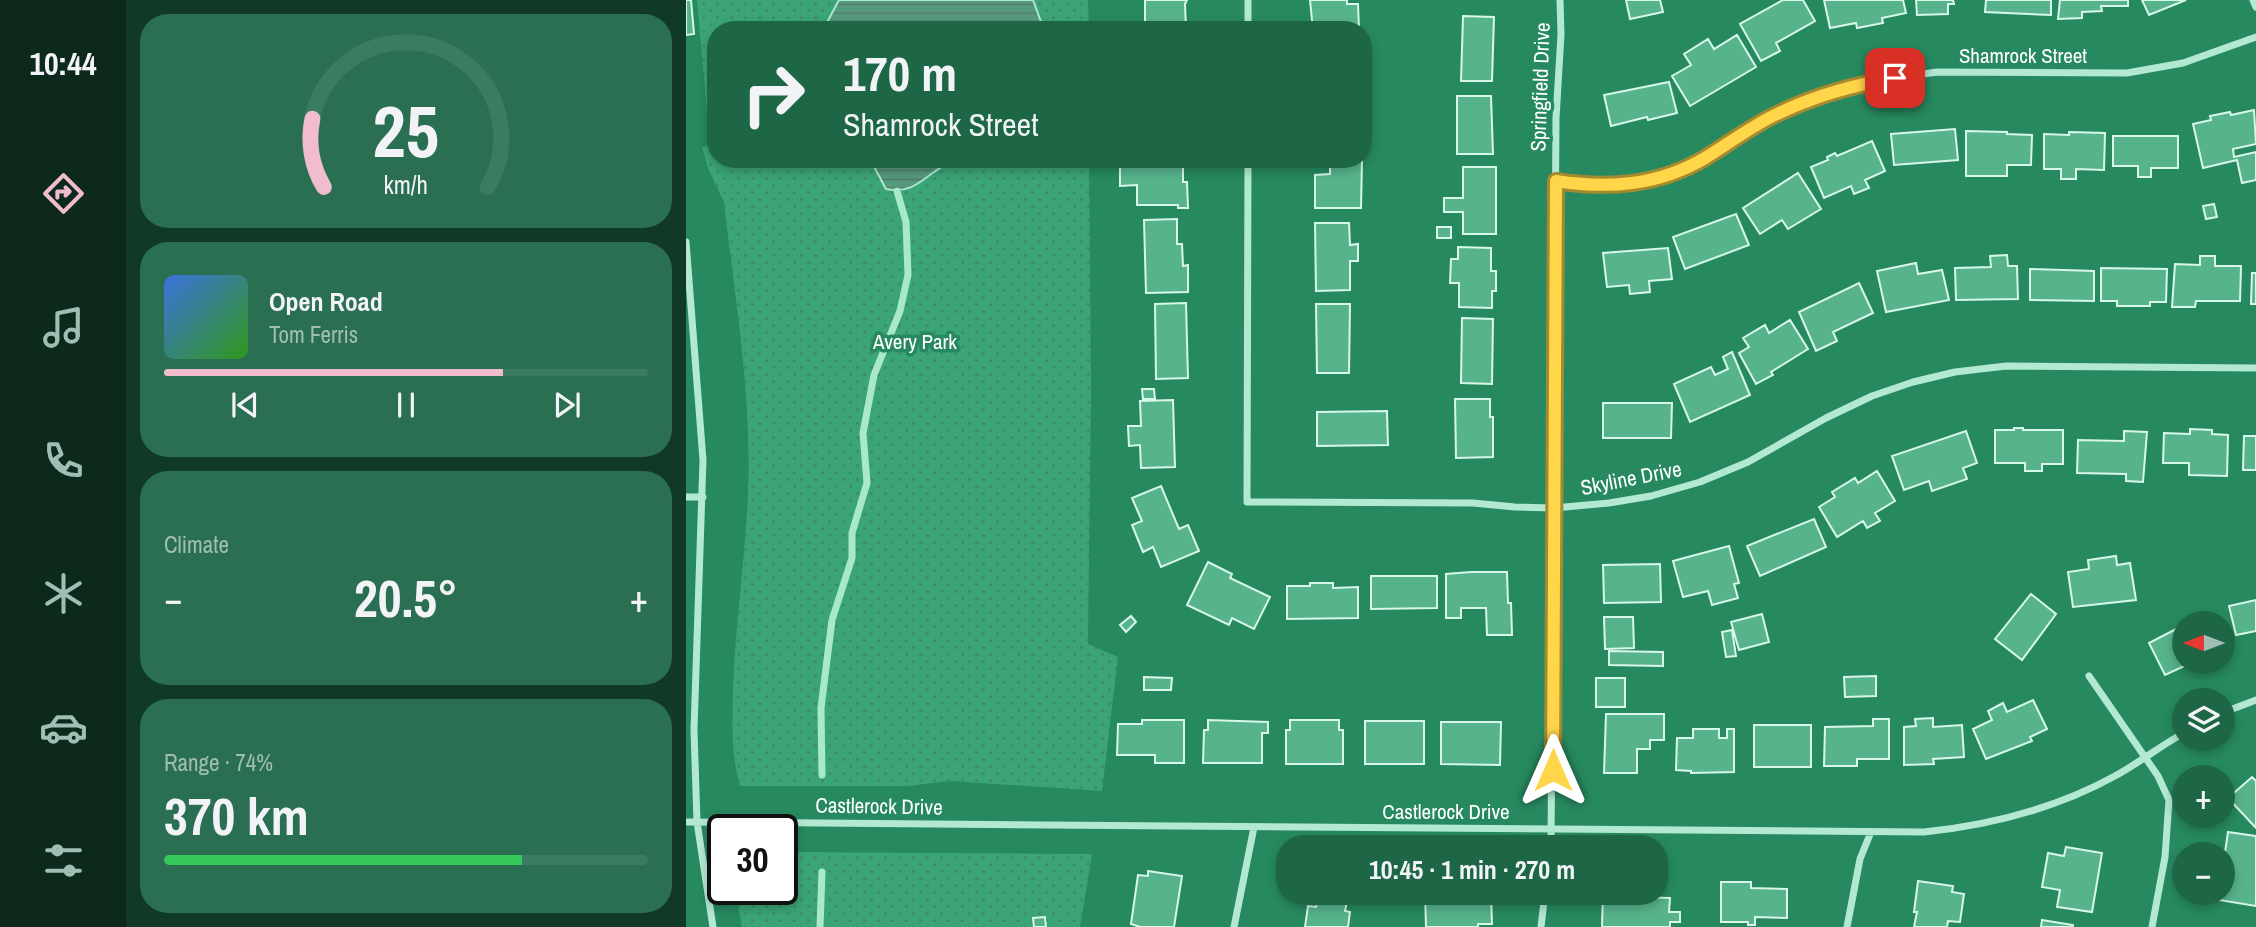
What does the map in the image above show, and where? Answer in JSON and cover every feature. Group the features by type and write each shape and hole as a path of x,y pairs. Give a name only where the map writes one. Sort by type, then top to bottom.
{"street":[{"path":"1248,0 1248,21"},
{"name":"Springfield Drive","path":"1552,835 1556,181 1560,0"},
{"path":"2253,0 2256,7"},
{"name":"Shamrock Street","path":"1556,181 1590,186 1625,185 1672,174 1703,159 1774,116 1824,95 1868,82 1937,72 2127,72 2183,63 2256,37"},
{"name":"Skyline Drive","path":"1248,168 1247,502 1473,503 1514,508 1554,508 1609,503 1700,482 1748,463 1826,418 1872,396 1955,372 2006,366 2256,368"},
{"path":"686,242 703,460 694,730 698,822 713,927"},
{"path":"686,497 703,497"},
{"path":"2089,676 2146,757 2169,800 2165,857 2152,926 2161,927"},
{"path":"2235,708 2256,700"},
{"name":"Castlerock Drive","path":"686,822 1937,831 2015,817 2065,800 2115,776 2172,741"},
{"path":"1234,927 1254,827"},
{"path":"1847,927 1860,859 1871,832"},
{"path":"1541,927 1544,905"}],"green space":[{"name":"Avery Park","path":"697,0 1088,0 1089,21 707,21 707,112"},
{"name":"Avery Park","path":"707,146 707,164 702,147"},
{"name":"Avery Park","path":"708,168 1089,168 1091,389 1088,644 1118,657 1102,791 950,781 908,786 740,786 732,727 749,458 742,348 724,202"},
{"path":"798,852 1092,854 1080,927 742,927 738,905 798,905"}],"shaded area":[{"path":"839,0 1033,0 1041,21 828,21"},
{"path":"875,168 941,168 916,185 898,190 886,189"}],"building":[{"path":"686,0 691,0 694,34 686,35"},
{"path":"1145,0 1187,0 1186,21 1145,21"},
{"path":"1310,0 1347,0 1347,4 1358,4 1359,21 1312,21"},
{"path":"1626,0 1660,0 1663,12 1630,19"},
{"path":"1783,0 1803,0 1815,21 1776,43 1780,51 1761,61 1740,24"},
{"path":"1824,0 1903,0 1906,13 1882,18 1883,23 1857,28 1856,23 1830,28"},
{"path":"1916,0 1953,0 1954,4 1948,4 1948,14 1917,15"},
{"path":"1986,0 2051,0 2051,15 1985,12"},
{"path":"2060,0 2128,0 2128,6 2101,6 2102,11 2082,12 2082,18 2058,19"},
{"path":"2142,0 2186,0 2149,15"},
{"path":"1463,16 1494,17 1492,81 1461,81"},
{"path":"1737,35 1756,67 1690,106 1672,76 1691,65 1684,54 1708,39 1714,49"},
{"path":"1669,82 1677,113 1611,126 1604,95"},
{"path":"1457,96 1491,96 1493,154 1457,154"},
{"path":"2254,110 2256,144 2233,149 2234,157 2256,152 2256,180 2242,183 2237,160 2203,168 2193,124 2211,120 2210,116"},
{"path":"1955,129 1958,160 1894,165 1891,134"},
{"path":"1966,131 2032,135 2031,165 2007,165 2007,176 1966,176"},
{"path":"2069,132 2105,133 2104,170 2076,169 2076,179 2061,179 2061,169 2044,169 2044,134 2069,135"},
{"path":"2113,136 2178,136 2178,168 2151,168 2151,177 2138,177 2138,166 2113,166"},
{"path":"1872,141 1885,171 1865,180 1869,188 1854,194 1851,186 1824,198 1811,167 1828,160 1827,157 1835,153 1837,156"},
{"path":"1463,167 1496,167 1496,234 1463,234 1463,212 1444,212 1444,198 1463,198"},
{"path":"1120,168 1183,168 1183,182 1187,182 1188,208 1178,208 1178,205 1137,205 1137,185 1120,186"},
{"path":"1330,168 1362,168 1361,208 1315,208 1315,175 1330,174"},
{"path":"1798,173 1821,209 1788,229 1782,220 1760,234 1743,208"},
{"path":"2214,204 2217,217 2206,219 2203,206"},
{"path":"1736,214 1749,245 1685,269 1673,237"},
{"path":"1177,219 1177,244 1182,244 1183,266 1188,265 1188,292 1146,293 1144,220"},
{"path":"1315,223 1349,223 1350,245 1358,244 1358,261 1350,261 1350,290 1316,291"},
{"path":"1437,227 1451,227 1451,238 1437,238"},
{"path":"1458,247 1491,248 1491,271 1496,271 1496,291 1492,291 1492,308 1459,307 1459,283 1450,283 1451,259 1458,259"},
{"path":"1668,248 1672,279 1649,281 1650,292 1630,294 1629,285 1607,287 1603,253"},
{"path":"2007,255 2008,266 2017,266 2018,299 1956,300 1955,268 1991,267 1990,256"},
{"path":"2200,256 2215,256 2215,266 2241,266 2240,301 2196,301 2195,307 2172,307 2175,264 2200,265"},
{"path":"1916,263 1918,274 1942,270 1949,300 1886,312 1877,271"},
{"path":"2101,268 2167,269 2166,302 2150,302 2150,306 2117,306 2117,301 2101,301"},
{"path":"2030,269 2094,271 2094,301 2030,300"},
{"path":"2252,273 2256,273 2256,304 2251,304"},
{"path":"1859,283 1873,313 1833,332 1837,341 1816,351 1799,312"},
{"path":"1186,303 1188,378 1156,379 1155,304"},
{"path":"1316,304 1350,304 1349,373 1317,373"},
{"path":"1462,318 1493,319 1492,384 1461,383"},
{"path":"1790,320 1808,349 1756,384 1739,353 1749,347 1743,338 1765,325 1769,333"},
{"path":"1732,352 1750,395 1690,422 1674,384 1711,367 1715,375 1728,369 1723,357"},
{"path":"1142,389 1154,389 1155,399 1143,399"},
{"path":"1455,399 1490,399 1493,457 1456,458"},
{"path":"1173,400 1175,467 1141,468 1140,445 1129,446 1128,426 1141,426 1140,401"},
{"path":"1603,403 1672,403 1671,438 1603,438"},
{"path":"1387,411 1388,445 1317,446 1317,412"},
{"path":"2190,429 2212,430 2212,434 2228,435 2227,476 2189,475 2189,463 2163,463 2164,433 2190,434"},
{"path":"1995,430 2063,430 2063,464 2042,464 2042,471 2025,471 2025,463 1995,463"},
{"path":"1966,431 1977,463 1963,468 1967,479 1932,491 1929,481 1904,490 1892,456"},
{"path":"2124,431 2147,432 2143,482 2126,481 2126,474 2077,473 2078,440 2124,441"},
{"path":"2244,436 2256,436 2256,470 2243,470"},
{"path":"1877,471 1895,501 1875,513 1880,521 1867,528 1863,521 1837,537 1819,507 1835,497 1832,492 1855,478 1858,483"},
{"path":"1161,486 1179,529 1188,525 1199,551 1161,567 1153,547 1143,552 1132,525 1142,521 1132,498"},
{"path":"1814,519 1826,547 1760,576 1747,546"},
{"path":"1729,546 1739,583 1734,584 1738,598 1712,605 1708,591 1683,597 1673,561"},
{"path":"2116,556 2117,565 2130,563 2136,600 2073,607 2068,572 2089,569 2088,560"},
{"path":"1208,562 1232,574 1230,578 1270,597 1254,629 1232,618 1229,625 1187,605"},
{"path":"1660,564 1661,602 1604,603 1603,565"},
{"path":"1507,572 1512,635 1487,635 1486,608 1461,608 1461,618 1446,618 1446,574"},
{"path":"1371,576 1437,576 1437,608 1371,609"},
{"path":"1310,583 1333,583 1333,588 1358,587 1358,618 1287,619 1287,586 1310,586"},
{"path":"2031,594 2056,614 2022,660 1995,639"},
{"path":"2256,600 2256,631 2236,635 2235,611 2230,611 2229,606"},
{"path":"1762,614 1769,642 1739,650 1731,622"},
{"path":"1131,616 1136,622 1126,632 1120,625"},
{"path":"1604,617 1633,617 1634,648 1605,649"},
{"path":"1732,630 1736,656 1726,657 1722,632"},
{"path":"2172,631 2172,672 2165,675 2149,643"},
{"path":"1609,651 1663,652 1663,666 1609,665"},
{"path":"1876,676 1876,696 1845,697 1844,677"},
{"path":"1144,677 1172,678 1171,690 1144,690"},
{"path":"1596,678 1625,678 1625,707 1596,707"},
{"path":"2033,700 2047,729 2030,737 2032,741 1986,759 1973,729 1992,720 1988,711 2003,703 2007,712"},
{"path":"1606,714 1664,714 1664,740 1650,740 1650,749 1637,749 1637,773 1604,773"},
{"path":"1933,718 1933,727 1962,725 1964,757 1933,759 1934,764 1904,765 1904,727 1916,726 1915,719"},
{"path":"1873,719 1889,719 1889,759 1857,759 1857,766 1824,766 1825,727 1873,726"},
{"path":"1142,720 1184,720 1184,763 1155,763 1155,755 1117,755 1118,724 1142,724"},
{"path":"1208,720 1268,722 1268,733 1262,733 1262,763 1203,763 1204,730 1208,730"},
{"path":"1290,720 1339,720 1339,730 1343,730 1343,764 1286,764 1286,730 1290,730"},
{"path":"1365,721 1424,721 1424,764 1365,764"},
{"path":"1441,722 1501,722 1500,765 1441,764"},
{"path":"1754,725 1811,725 1811,767 1754,767"},
{"path":"1693,729 1719,729 1719,738 1727,738 1727,729 1734,729 1734,772 1691,773 1676,770 1677,738 1693,738"},
{"path":"2252,777 2256,781 2256,828 2235,806 2235,792"},
{"path":"2228,832 2256,836 2256,906 2235,903 2235,842 2227,842"},
{"path":"2066,847 2102,853 2092,912 2057,907 2060,890 2042,887 2048,853 2064,856"},
{"path":"1148,871 1182,876 1174,927 1140,927 1131,924 1138,875 1148,876"},
{"path":"1918,881 1953,886 1952,892 1964,894 1960,922 1948,921 1947,927 1914,927"},
{"path":"1721,882 1751,882 1751,888 1787,889 1787,918 1755,917 1755,925 1748,925 1748,922 1721,922"},
{"path":"1670,898 1669,912 1680,912 1680,922 1670,922 1670,927 1602,927 1603,905 1668,905"},
{"path":"1346,905 1345,911 1350,912 1348,927 1305,927 1308,906"},
{"path":"1425,905 1491,905 1492,924 1478,924 1478,927 1426,927"},
{"path":"1045,917 1046,927 1034,927 1033,918"},
{"path":"2042,920 2073,925 2073,927 2041,927"}],"waterway":[{"path":"822,775 821,708 832,620 852,558 852,533 867,483 863,433 874,375 900,311 908,275 906,222 897,191"},
{"path":"820,927 822,872"}],"route":[{"path":"1553,770 1556,181 1590,186 1625,185 1672,174 1703,159 1774,116 1824,95 1868,82 1895,78"}]}
